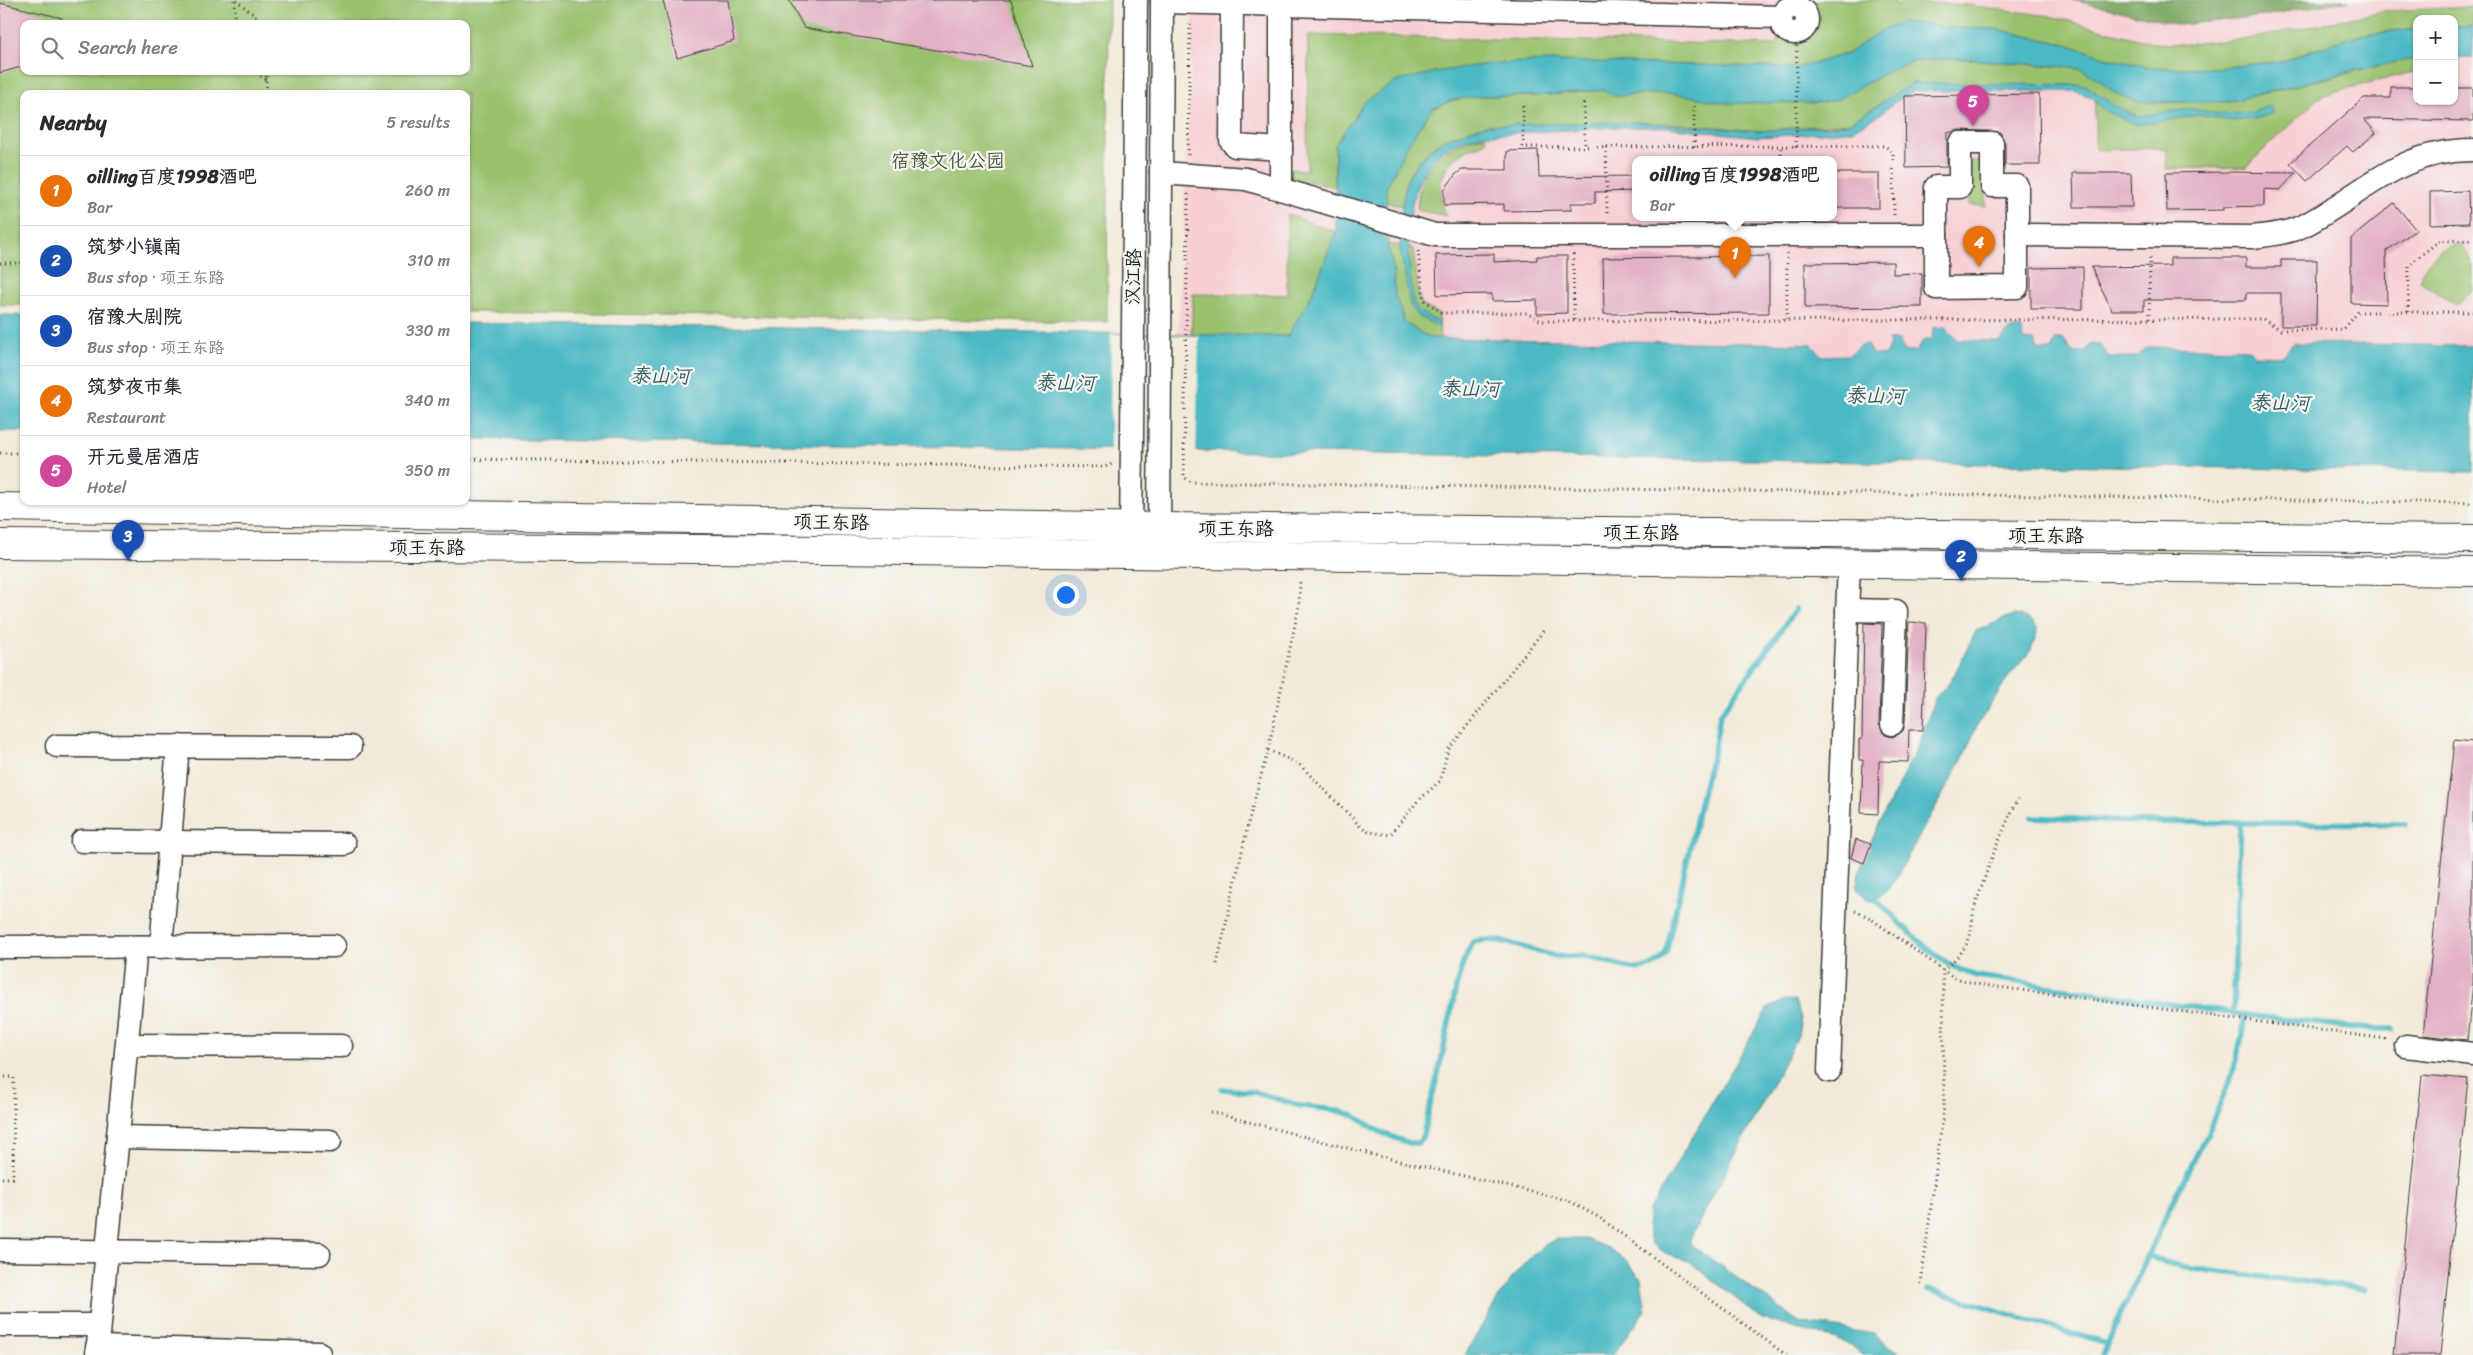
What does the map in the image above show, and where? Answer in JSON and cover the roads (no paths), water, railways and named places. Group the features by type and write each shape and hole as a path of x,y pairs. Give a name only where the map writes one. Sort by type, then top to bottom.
{"main road":[{"name":"项王东路","path":"0,507 1131,527 2473,539"},
{"name":"项王东路","path":"0,544 822,550 2473,572"}],"street":[{"name":"汉江路","path":"1131,555 1131,527 1123,460 1133,322 1136,0"},
{"name":"汉江路","path":"1158,554 1162,1"},
{"path":"1162,1 1781,17 1784,30 1797,33"},
{"path":"1232,4 1231,141 1235,146 1280,149"},
{"path":"1281,5 1280,149 1290,192"},
{"path":"1960,143 1992,143 1992,186 2017,186 2017,287 1936,288 1936,235 1936,187 1960,187 1960,143"},
{"path":"2017,235 2253,237 2298,229 2391,170 2432,153 2473,150"},
{"path":"1161,173 1246,178 1427,240 1573,235 1936,235"},
{"path":"1829,1071 1849,564"},
{"path":"1847,610 1896,611 1892,724"},
{"path":"57,746 350,747"},
{"path":"161,947 178,746"},
{"path":"82,841 344,844"},
{"path":"0,947 334,946"},
{"path":"136,947 97,1351 319,1353"},
{"path":"2396,1043 2473,1054"},
{"path":"127,1045 341,1046"},
{"path":"118,1137 330,1140"},
{"path":"0,1250 319,1254"},
{"path":"0,1325 99,1325"}],"water":[{"name":"泰山河","path":"1901,22 1929,24 1944,28 1995,29 2069,45 2110,59 2157,68 2218,68 2282,61 2354,36 2413,29 2413,59 2352,71 2228,102 2137,102 2115,93 2101,81 2080,68 1954,58 1910,62 1883,74 1839,99 1819,103 1727,103 1672,93 1615,96 1602,90 1536,96 1480,96 1453,100 1432,109 1408,144 1386,188 1388,247 1393,267 1395,296 1405,323 1429,338 1811,344 1822,356 1849,355 1860,345 1867,345 1872,354 1885,355 1890,344 1888,340 1899,340 1904,351 1916,351 1924,340 1932,340 1933,328 1946,327 1957,340 1999,341 2011,329 2022,329 2023,340 2034,341 2039,350 2051,350 2056,339 2063,339 2072,352 2084,352 2091,344 2099,344 2109,357 2136,357 2147,347 2249,349 2254,355 2283,356 2293,343 2473,346 2473,472 470,439 470,323 1288,336 1312,294 1336,232 1335,145 1365,101 1395,82 1435,72 1495,63 1556,61 1797,68 1847,54 1881,31"},
{"path":"2458,26 2473,26 2473,58 2458,58"},
{"path":"1913,83 2085,85 2118,108 2138,116 2191,109 2222,114 2251,113 2269,106 2274,113 2254,119 2231,121 2199,115 2138,125 2105,111 2092,97 2074,91 1913,91 1892,104 1881,114 1852,130 1836,132 1758,137 1665,127 1617,127 1482,135 1466,139 1444,150 1427,167 1420,179 1411,209 1409,225 1409,257 1413,298 1417,308 1440,323 1439,327 1416,315 1410,304 1400,248 1402,206 1407,180 1418,162 1441,141 1485,125 1639,122 1760,131 1832,126 1849,123"},
{"path":"0,315 20,315 20,431 0,431"},
{"path":"2013,615 2027,619 2038,629 2031,650 2007,679 1977,726 1963,758 1892,885 1877,900 1869,900 1856,889 1859,872 1879,823 1918,747 1935,698 1952,679 1976,631"},
{"path":"1785,1000 1795,1001 1801,1018 1798,1036 1691,1237 1690,1244 1799,1322 1874,1334 1902,1355 1862,1355 1850,1345 1825,1335 1795,1329 1759,1317 1689,1261 1668,1255 1651,1243 1647,1225 1649,1211 1767,1009"},
{"path":"1555,1239 1585,1239 1608,1248 1627,1261 1641,1279 1646,1310 1613,1355 1465,1355 1514,1275 1540,1249"}],"waterway":[{"path":"1222,1089 1254,1092 1301,1106 1335,1110 1353,1115 1382,1133 1409,1143 1419,1143 1423,1135 1437,1077 1458,978 1473,942 1483,940 1504,942 1555,956 1586,956 1621,966 1640,969 1658,962 1666,953 1706,777 1714,751 1720,715 1796,609"},
{"path":"2032,817 2130,822 2406,824"},
{"path":"2233,1014 2240,822"},
{"path":"1877,900 1935,955 1962,971 1977,976 2245,1015 2367,1029 2392,1029"},
{"path":"2102,1355 2218,1108 2235,1063 2245,1015"},
{"path":"2148,1255 2164,1263 2185,1268 2366,1289"},
{"path":"1928,1289 2107,1344"}],"place":[{"name":"开元曼居酒店","path":"1973,126"},
{"name":"筑梦夜市集","path":"1979,267"},
{"name":"oilling百度1998酒吧","path":"1735,278"},
{"name":"宿豫大剧院","path":"128,561"},
{"name":"筑梦小镇南","path":"1961,581"}],"park label":[{"name":"宿豫文化公园","path":"948,160"}]}
